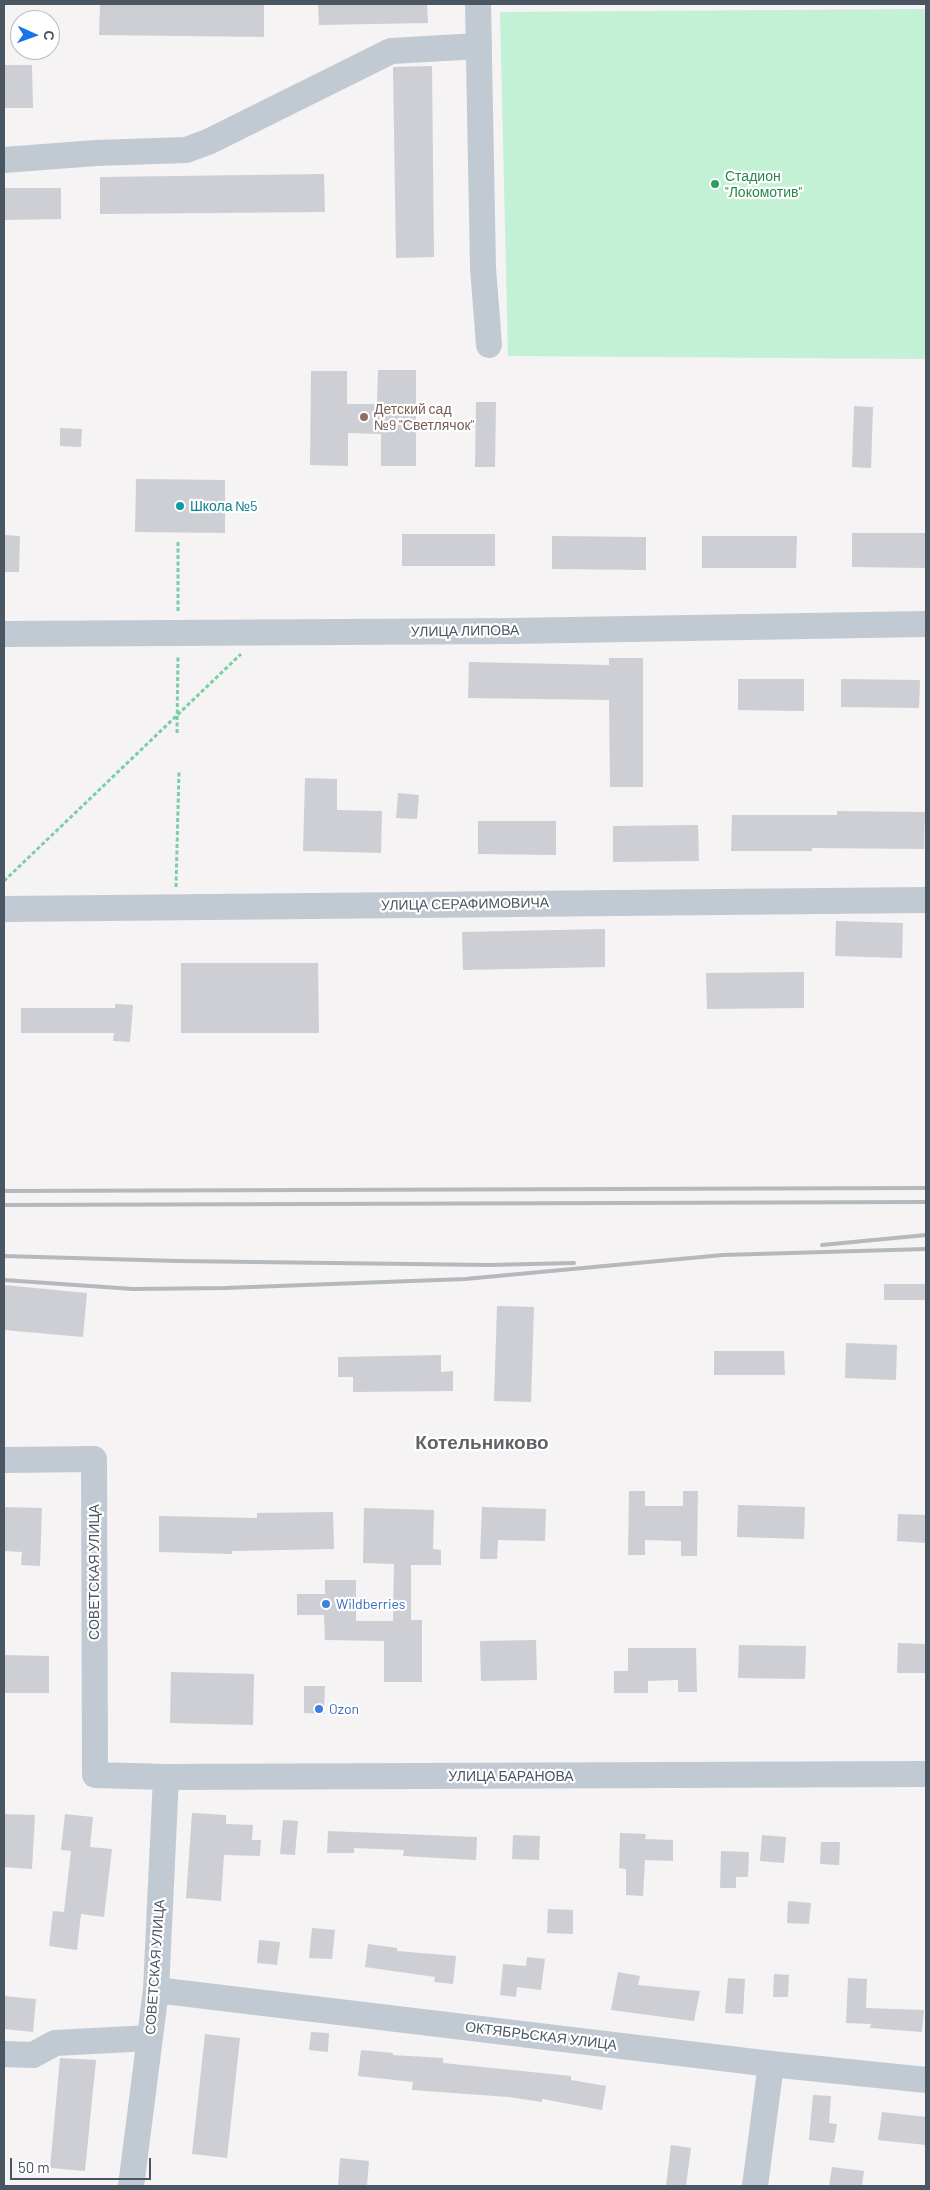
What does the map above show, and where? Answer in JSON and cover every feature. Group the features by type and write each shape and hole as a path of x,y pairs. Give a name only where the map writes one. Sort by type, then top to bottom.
{"street":[{"path":"478,4 483,268 489,345"},
{"path":"4,160 96,153 186,150 208,142 391,51 478,46"},
{"name":"УЛИЦА ЛИПОВА","path":"4,634 263,633 926,624"},
{"name":"УЛИЦА СЕРАФИМОВИЧА","path":"4,909 926,900"},
{"name":"СОВЕТСКАЯ УЛИЦА","path":"4,1460 94,1459 95,1775"},
{"name":"УЛИЦА БАРАНОВА","path":"95,1775 166,1777 926,1774"},
{"name":"СОВЕТСКАЯ УЛИЦА","path":"131,2186 156,1990 166,1777"},
{"name":"ОКТЯБРЬСКАЯ УЛИЦА","path":"156,1990 771,2064 926,2080"},
{"path":"4,2054 33,2056 55,2043 150,2038"},
{"path":"755,2186 771,2064"}],"path":[{"path":"4,881 263,633"},
{"path":"175,891 179,770"}],"green space":[{"name":"Стадион \"Локомотив\"","path":"926,9 926,359 508,356 500,12"}],"building":[{"path":"100,4 264,4 264,37 99,35"},
{"path":"318,4 427,4 428,23 319,25"},
{"path":"4,65 32,65 33,108 4,108"},
{"path":"432,66 434,257 396,258 393,67"},
{"path":"324,174 325,212 100,214 100,177"},
{"path":"4,188 61,188 61,219 4,220"},
{"name":"Детский сад №9 \"Светлячок\"","path":"378,370 416,370 416,466 381,466 381,434 348,433 348,466 310,465 311,371 347,371 347,404 377,404"},
{"path":"476,402 496,402 495,467 475,467"},
{"path":"854,406 873,407 871,468 852,467"},
{"path":"60,428 82,429 81,447 60,446"},
{"name":"Школа №5","path":"136,479 225,480 225,533 135,532"},
{"path":"852,533 926,533 926,568 852,567"},
{"path":"402,534 495,534 495,566 402,566"},
{"path":"4,535 20,536 19,572 4,572"},
{"path":"552,536 646,537 646,570 552,569"},
{"path":"702,536 797,536 796,568 702,568"},
{"path":"609,658 643,658 643,787 610,787 609,700 468,698 469,662 609,665"},
{"path":"738,679 804,679 804,711 738,710"},
{"path":"841,679 920,680 919,708 841,707"},
{"path":"305,778 337,779 337,810 382,811 381,853 303,851"},
{"path":"398,793 419,795 417,819 396,818"},
{"path":"837,811 925,812 924,849 812,848 812,851 731,851 732,815 837,815"},
{"path":"478,821 556,821 556,855 478,854"},
{"path":"698,825 699,861 613,862 613,826"},
{"path":"836,921 903,923 902,958 835,956"},
{"path":"605,929 605,967 463,970 462,932"},
{"path":"181,963 318,963 319,1033 181,1033"},
{"path":"804,972 804,1008 707,1009 706,973"},
{"path":"115,1004 133,1005 130,1042 113,1041 114,1033 21,1033 21,1008 115,1008"},
{"path":"884,1284 926,1284 926,1300 884,1300"},
{"path":"4,1285 87,1293 83,1337 4,1330"},
{"path":"497,1306 534,1307 531,1402 494,1401"},
{"path":"846,1343 897,1345 896,1380 845,1378"},
{"path":"714,1351 784,1351 785,1375 714,1375"},
{"path":"441,1355 441,1372 453,1371 453,1391 353,1392 353,1377 338,1377 338,1357"},
{"path":"629,1491 645,1491 645,1506 683,1506 683,1491 698,1491 697,1556 681,1556 681,1541 645,1540 645,1555 628,1555"},
{"path":"738,1505 805,1507 804,1539 737,1537"},
{"path":"4,1507 42,1508 40,1566 21,1565 22,1552 4,1551"},
{"path":"482,1507 546,1509 545,1541 498,1540 497,1559 480,1559"},
{"path":"364,1508 434,1510 433,1549 441,1550 441,1565 411,1565 411,1620 422,1620 422,1682 384,1682 384,1641 325,1640 324,1615 297,1615 297,1594 325,1594 325,1580 356,1580 356,1621 393,1621 394,1564 363,1563"},
{"path":"333,1512 334,1549 232,1551 232,1554 159,1552 159,1516 257,1518 257,1513"},
{"path":"898,1514 926,1515 926,1543 897,1541"},
{"path":"536,1640 537,1680 481,1681 480,1641"},
{"path":"898,1643 926,1644 926,1673 897,1673"},
{"path":"739,1645 806,1646 805,1679 738,1678"},
{"path":"628,1648 696,1648 697,1692 678,1692 678,1680 648,1681 648,1693 614,1693 614,1671 628,1671"},
{"path":"4,1655 49,1656 49,1693 4,1693"},
{"path":"171,1672 254,1674 253,1725 170,1723"},
{"path":"304,1686 325,1686 324,1714 304,1713"},
{"path":"192,1813 226,1815 226,1824 253,1825 252,1840 261,1840 260,1856 224,1855 221,1901 186,1898"},
{"path":"4,1814 35,1815 32,1869 4,1867"},
{"path":"65,1814 93,1817 90,1847 112,1849 104,1917 81,1914 77,1950 49,1946 53,1911 64,1912 71,1851 61,1850"},
{"path":"283,1820 298,1821 295,1855 280,1854"},
{"path":"328,1831 477,1837 476,1860 403,1856 404,1850 354,1848 354,1853 327,1853"},
{"path":"620,1833 646,1834 645,1839 673,1840 673,1861 645,1860 643,1896 626,1895 626,1869 619,1868"},
{"path":"513,1835 540,1836 539,1860 512,1859"},
{"path":"762,1835 786,1837 784,1863 760,1861"},
{"path":"821,1842 840,1842 839,1865 820,1864"},
{"path":"721,1851 749,1852 748,1877 736,1877 736,1888 720,1888"},
{"path":"788,1901 811,1903 809,1924 787,1923"},
{"path":"548,1909 573,1910 573,1934 547,1933"},
{"path":"312,1928 335,1930 332,1959 309,1958"},
{"path":"259,1940 280,1942 277,1965 257,1963"},
{"path":"368,1944 397,1948 397,1951 456,1956 453,1984 434,1982 435,1977 365,1967"},
{"path":"527,1957 545,1959 541,1990 517,1987 516,1997 500,1995 503,1964 526,1966"},
{"path":"618,1972 640,1976 638,1985 700,1991 694,2021 611,2010"},
{"path":"774,1974 789,1975 788,1997 773,1997"},
{"path":"728,1978 745,1979 743,2014 725,2013"},
{"path":"848,1978 867,1979 866,2008 924,2010 922,2032 870,2028 871,2024 846,2023"},
{"path":"4,1996 36,1999 33,2032 4,2029"},
{"path":"311,2032 329,2033 328,2052 309,2050"},
{"path":"205,2034 240,2038 227,2158 192,2154"},
{"path":"361,2050 393,2053 393,2055 443,2058 443,2063 571,2076 571,2080 606,2086 602,2110 542,2099 542,2102 508,2097 412,2090 413,2082 358,2076"},
{"path":"60,2058 96,2060 85,2171 50,2168"},
{"path":"813,2095 831,2096 829,2123 837,2124 834,2143 809,2140"},
{"path":"882,2112 926,2117 926,2145 878,2140"},
{"path":"671,2145 691,2148 686,2186 666,2186"},
{"path":"340,2158 369,2161 367,2186 338,2186"},
{"path":"832,2167 864,2171 862,2186 829,2186"}],"railway":[{"path":"4,1191 926,1188"},
{"path":"4,1205 926,1202"},
{"path":"822,1245 926,1235"},
{"path":"4,1280 133,1289 225,1288 465,1279 723,1255 926,1249"},
{"path":"4,1256 177,1261 488,1265 574,1263"}],"place":[{"name":"Стадион \"Локомотив\"","path":"715,184"},
{"name":"Детский сад №9 \"Светлячок\"","path":"364,417"},
{"name":"Школа №5","path":"180,506"},
{"name":"Wildberries","path":"326,1604"},
{"name":"Ozon","path":"319,1709"}],"district":[{"name":"Котельниково","path":"482,1443"}]}
